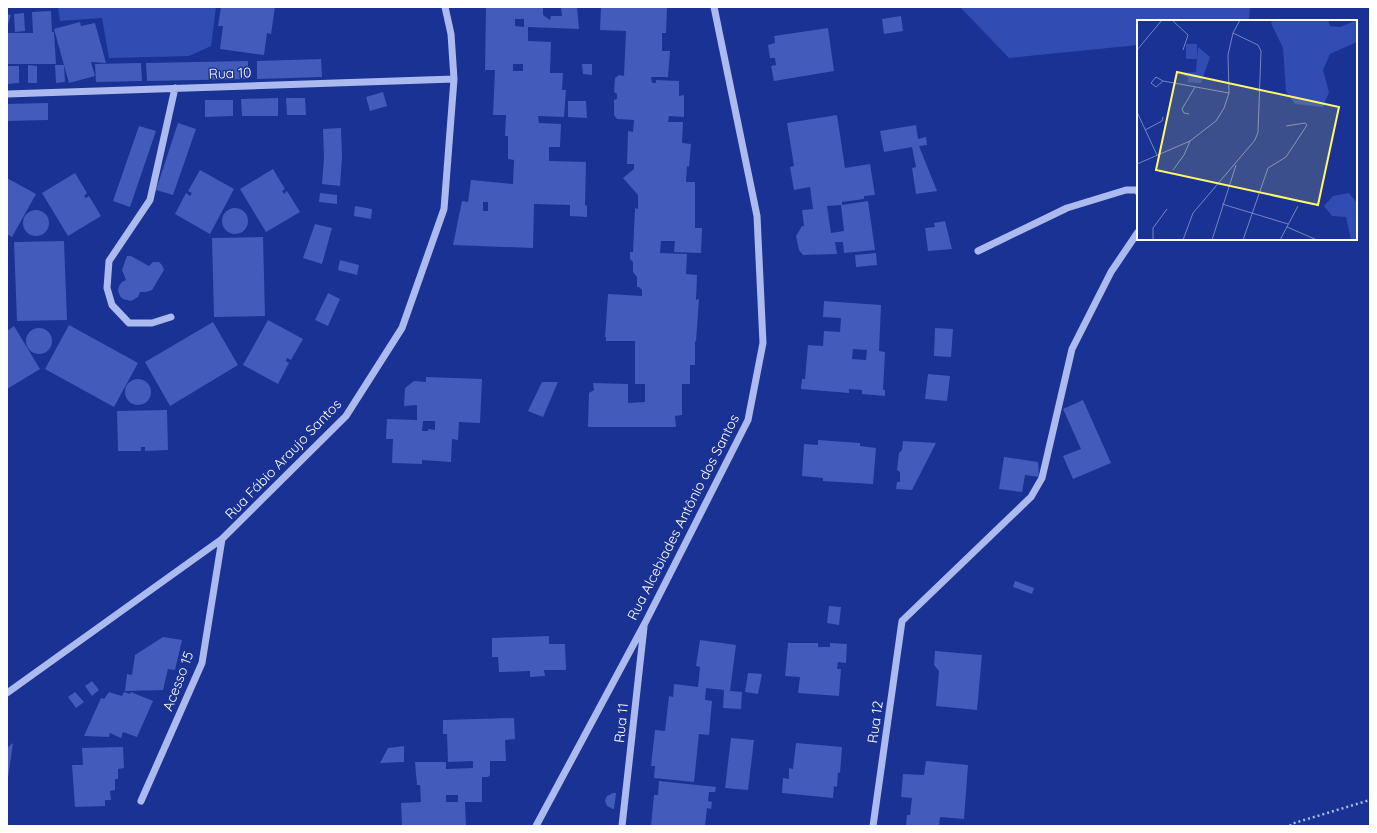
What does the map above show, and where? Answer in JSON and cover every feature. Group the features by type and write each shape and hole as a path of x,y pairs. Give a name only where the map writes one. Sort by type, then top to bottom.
{"street":[{"name":"Rua Fábio Araujo Santos","path":"7,693 222,539 346,416 402,328 444,208 454,79 451,34 445,7"},
{"name":"Rua Alcebiades Antônio dos Santos","path":"536,826 645,623 748,420 763,343 757,216 714,7"},
{"name":"Rua 10","path":"7,94 454,79"},
{"path":"171,316 152,323 129,322 112,305 107,288 109,261 150,200 175,88"},
{"path":"978,251 1067,208 1126,190 1137,190"},
{"name":"Rua 12","path":"873,826 902,621 1032,497 1042,478 1072,350 1111,272 1137,233"},
{"name":"Acesso 15","path":"141,801 202,664 222,539"},
{"name":"Rua 11","path":"622,826 645,623"}],"path":[{"path":"1290,826 1292,824 1370,800"}],"shaded area":[{"path":"58,7 216,7 211,46 189,56 109,58 102,18 60,21"},
{"path":"960,7 1250,7 1249,20 1137,20 1137,45 1009,58"}],"building":[{"path":"221,7 275,7 271,34 267,33 264,55 220,49 223,26 218,26"},
{"path":"486,7 543,7 543,15 550,20 551,16 562,16 561,7 577,7 579,29 528,27 528,41 551,42 550,73 563,73 562,90 566,90 564,117 538,116 539,123 561,124 560,147 549,147 549,161 586,162 585,205 587,206 587,217 570,216 570,205 534,204 533,248 453,245 462,201 468,202 471,180 513,184 514,160 508,159 508,136 505,136 506,115 493,115 495,70 485,70","holes":["515,19 524,19 524,27 515,26","513,64 523,64 523,71 513,71","483,202 488,202 488,211 483,211"]},
{"path":"601,7 667,7 666,33 662,33 662,51 670,51 668,77 651,77 652,83 656,83 656,80 679,81 679,96 684,95 684,117 669,116 668,122 683,122 682,143 691,144 686,182 695,182 695,228 702,228 701,253 674,252 675,241 661,241 660,253 687,254 686,274 697,275 696,300 699,299 695,342 695,365 690,365 690,384 682,384 682,415 675,416 676,427 588,427 589,393 594,390 593,383 628,384 628,403 645,402 645,384 635,384 635,341 606,341 605,337 608,294 642,296 642,290 637,287 637,277 633,272 633,262 630,259 630,252 633,252 635,208 638,209 638,195 623,178 634,169 634,164 627,164 628,131 633,132 634,120 617,119 614,115 614,100 617,99 617,94 614,92 615,78 619,75 624,76 626,31 600,30"},
{"path":"51,11 56,64 7,64 7,33 33,33 32,12"},
{"path":"24,13 25,31 15,32 14,14"},
{"path":"7,14 11,15 7,27"},
{"path":"901,16 903,31 884,34 882,19"},
{"path":"80,22 81,26 95,23 106,63 91,62 95,76 69,83 54,29"},
{"path":"828,28 834,71 774,81 771,66 776,65 775,58 770,58 768,45 775,43 774,36"},
{"path":"321,59 322,77 257,79 257,61"},
{"path":"248,61 248,79 147,81 146,63"},
{"path":"141,63 142,81 96,82 95,64"},
{"path":"582,64 592,64 592,75 583,74"},
{"path":"28,65 37,66 37,83 28,83"},
{"path":"55,65 64,65 65,82 56,83"},
{"path":"7,66 19,66 19,83 7,84"},
{"path":"383,92 387,106 370,111 366,97"},
{"path":"278,98 278,116 242,116 241,99"},
{"path":"286,98 305,98 306,115 287,115"},
{"path":"205,100 233,100 233,116 205,117"},
{"path":"568,101 586,101 587,118 568,117"},
{"path":"48,103 48,120 7,121 7,104"},
{"path":"837,115 845,168 870,164 875,195 864,196 864,199 842,202 842,205 868,201 875,250 844,253 843,242 835,242 837,254 803,255 799,250 796,236 802,226 804,226 802,210 813,209 810,187 794,190 790,167 794,166 787,123","holes":["841,205 844,231 831,233 827,206"]},
{"path":"178,123 196,129 173,195 156,190"},
{"path":"916,125 918,139 926,137 927,145 919,146 937,191 916,194 912,168 916,167 912,147 884,152 880,131"},
{"path":"139,126 156,131 130,207 113,201"},
{"path":"341,128 342,158 340,186 322,184 324,158 323,129"},
{"path":"273,169 285,189 282,191 284,194 287,191 300,212 266,232 240,189"},
{"path":"200,170 234,189 210,234 175,214 186,193 190,196 192,193 188,191"},
{"path":"75,173 87,193 84,196 86,198 89,196 101,216 68,236 42,193"},
{"path":"7,178 36,194 12,237 7,234"},
{"path":"320,193 337,195 337,204 319,202"},
{"path":"355,206 372,209 371,219 354,216"},
{"path":"235,208 244,212 248,221 244,230 235,234 226,230 222,221 226,212"},
{"path":"36,210 45,214 49,223 45,232 36,236 27,232 23,223 27,214"},
{"path":"945,221 952,249 928,251 925,228 935,227 934,223"},
{"path":"315,224 332,228 322,264 303,258"},
{"path":"263,237 265,316 214,317 212,238"},
{"path":"64,241 67,320 17,321 14,242"},
{"path":"876,253 877,265 856,267 855,255"},
{"path":"127,256 131,256 149,266 153,262 159,262 164,270 152,290 140,292 138,297 131,301 123,299 118,291 119,286 126,280 122,270"},
{"path":"340,260 359,265 357,275 338,270"},
{"path":"328,293 340,299 328,326 315,320"},
{"path":"824,301 881,305 879,351 885,352 883,390 885,390 885,396 862,394 862,390 849,389 849,393 801,389 802,379 805,379 808,345 823,346 824,331 840,332 841,318 823,317","holes":["853,349 867,350 866,360 852,359"]},
{"path":"268,320 303,339 291,360 287,358 286,361 289,363 278,384 243,365"},
{"path":"213,322 238,365 170,406 145,362"},
{"path":"69,325 138,363 114,407 45,369"},
{"path":"14,326 40,369 7,389 7,331"},
{"path":"39,328 48,332 52,341 48,350 39,354 30,350 26,341 30,332"},
{"path":"935,328 953,329 951,357 934,356"},
{"path":"928,374 950,376 947,401 925,399"},
{"path":"426,377 482,379 480,423 459,422 458,440 452,439 451,462 422,460 422,464 392,463 393,439 386,439 387,419 417,420 417,405 404,406 405,388 414,381 426,382","holes":["423,421 435,421 435,430 428,429 428,431 422,431"]},
{"path":"138,379 147,383 151,392 147,401 138,405 129,401 125,392 129,383"},
{"path":"542,382 558,382 543,417 528,411"},
{"path":"1083,400 1111,463 1073,479 1063,456 1081,449 1063,409"},
{"path":"167,410 168,450 145,451 145,447 141,447 141,451 118,451 117,411"},
{"path":"818,440 860,443 860,446 876,448 873,484 823,481 823,478 802,476 804,444 818,445"},
{"path":"903,441 936,443 912,490 896,489 897,482 900,482 900,472 897,470 899,453 902,450"},
{"path":"1004,457 1038,462 1039,477 1025,475 1022,492 999,489"},
{"path":"1015,581 1034,588 1032,594 1013,587"},
{"path":"829,606 841,607 839,625 827,623"},
{"path":"549,636 549,644 565,644 566,670 544,670 545,676 530,677 530,671 499,672 498,657 492,657 492,638"},
{"path":"163,637 182,640 175,670 168,669 163,690 125,691 127,674 132,675 135,655"},
{"path":"700,640 736,645 730,691 742,692 741,709 723,708 724,690 706,688 705,700 712,701 709,735 699,734 694,782 654,778 655,766 651,766 655,730 665,731 669,696 673,697 674,684 698,687 700,667 696,666"},
{"path":"788,643 818,643 818,647 830,647 830,643 847,644 846,663 838,662 837,669 841,669 839,696 798,693 800,677 785,676"},
{"path":"935,651 982,655 977,710 936,706 939,671 934,665"},
{"path":"748,673 762,674 758,694 745,692"},
{"path":"92,681 99,690 92,696 85,686"},
{"path":"75,692 84,702 76,708 68,697"},
{"path":"109,692 122,696 124,692 130,694 131,692 153,701 137,737 123,732 121,738 110,733 109,737 84,736 101,698 104,699"},
{"path":"514,718 515,739 505,740 506,761 490,761 490,775 488,777 482,777 482,802 465,802 466,826 402,826 401,803 421,802 420,785 417,785 415,762 446,762 446,769 473,768 473,761 448,762 447,734 443,734 443,720","holes":["446,795 458,795 458,802 446,802"]},
{"path":"731,738 754,740 748,790 725,788"},
{"path":"13,743 8,778 7,778 7,748"},
{"path":"796,743 842,747 840,773 838,772 837,787 834,786 833,798 782,793 783,778 789,779 789,768 793,769"},
{"path":"404,746 404,762 380,763 388,748"},
{"path":"123,747 124,768 118,769 118,779 115,779 115,790 110,791 111,800 105,800 105,806 75,807 72,765 83,765 82,748"},
{"path":"926,761 968,765 964,819 940,817 939,826 906,826 907,815 910,815 912,798 901,797 903,774 924,775"},
{"path":"659,781 716,787 715,792 709,792 708,801 712,802 711,809 707,808 705,826 651,826 654,795 658,795"},
{"path":"616,793 614,809 607,806 605,801 607,796"}]}
